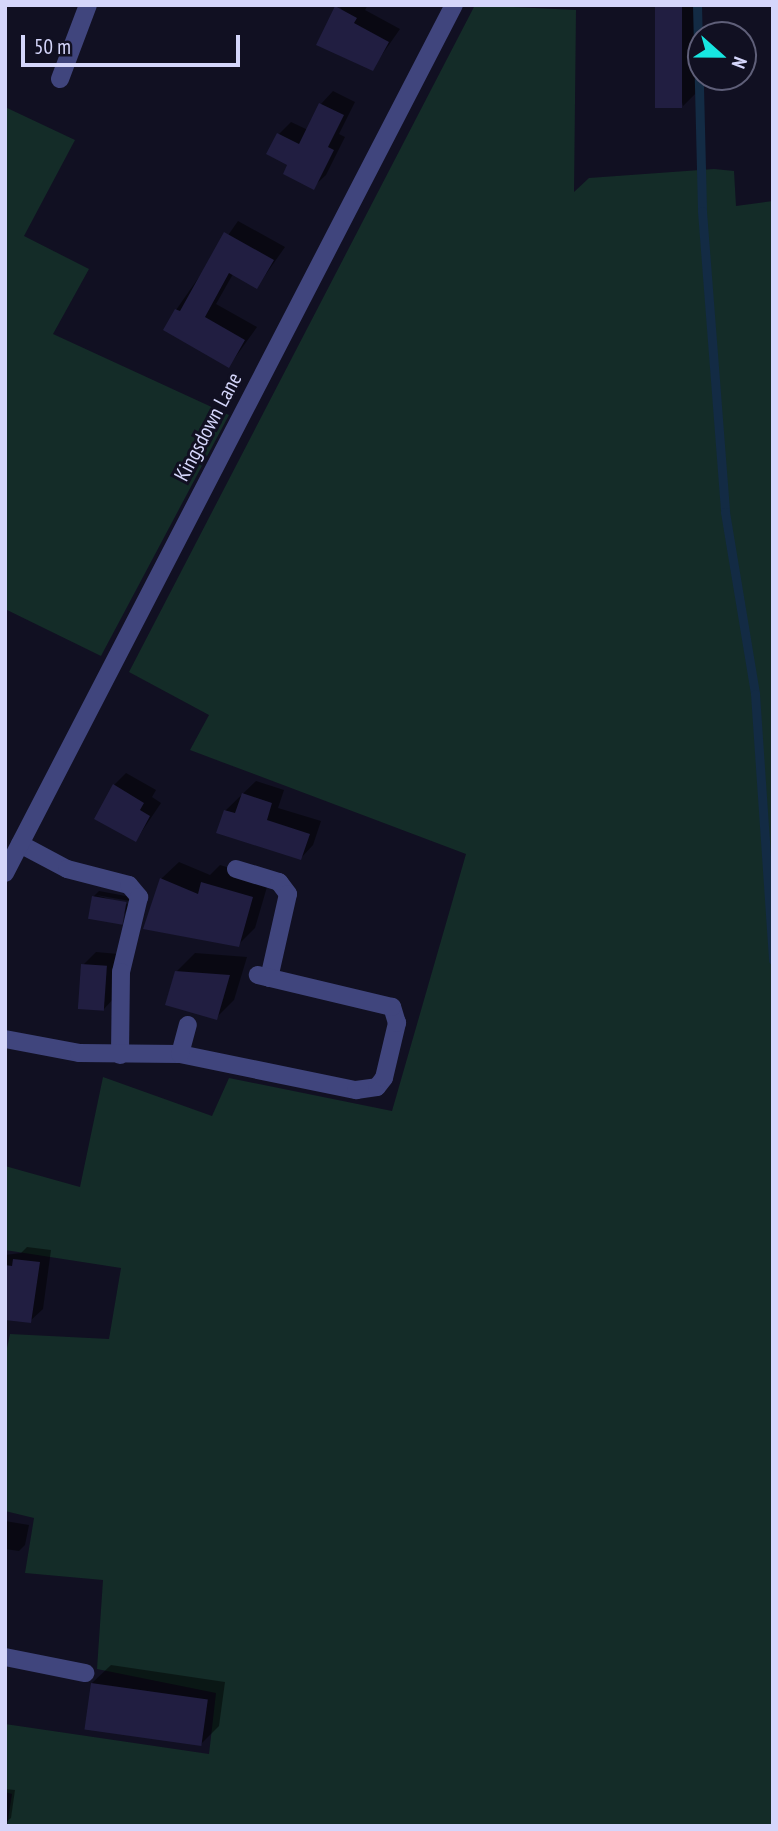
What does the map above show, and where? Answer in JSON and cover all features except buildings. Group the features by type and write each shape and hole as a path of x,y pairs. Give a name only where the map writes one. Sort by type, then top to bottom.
{"street":[{"path":"60,79 88,5"},
{"name":"Kingsdown Lane","path":"5,873 454,5"},
{"path":"20,844 67,869 129,885 139,897 121,972 120,1055"},
{"path":"5,1039 50,1049 120,1055 180,1054 356,1090 377,1087 384,1078 397,1023 392,1007 264,976 288,894 279,882 236,869"},
{"path":"180,1054 188,1025"},
{"path":"5,1657 85,1673"}],"green space":[{"path":"475,5 576,10 574,192 589,178 714,169 734,171 736,206 773,201 773,1826 7,1826 12,1794 5,1792 5,1724 209,1754 216,1693 97,1669 103,1580 25,1573 34,1518 5,1511 5,1357 10,1334 109,1339 121,1268 5,1250 5,1166 80,1187 103,1077 212,1116 229,1078 392,1111 466,854 190,750 209,715 129,672"},
{"path":"5,107 75,140 24,236 89,269 53,334 229,415 101,656 5,609"}],"waterway":[{"path":"697,5 702,211 725,512 755,694 773,960"}]}
